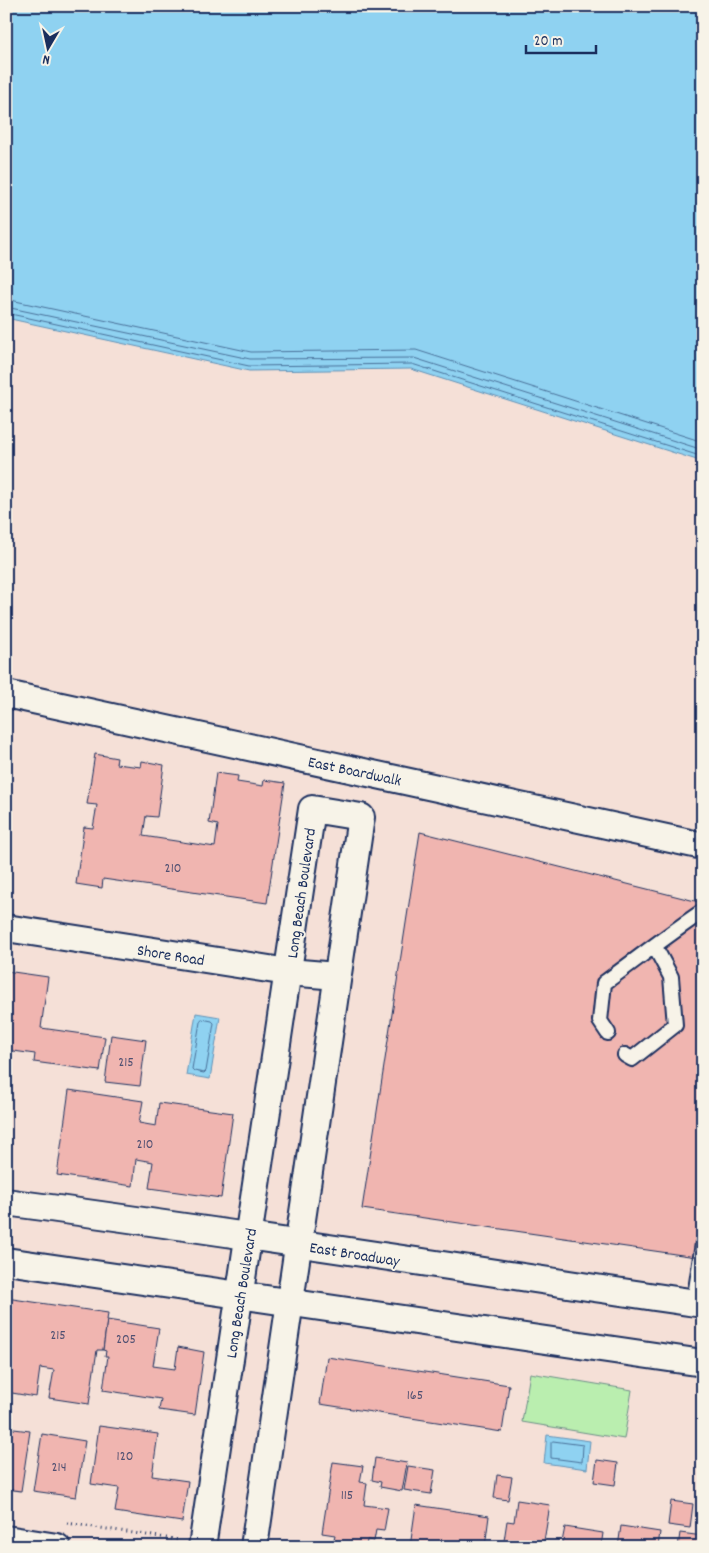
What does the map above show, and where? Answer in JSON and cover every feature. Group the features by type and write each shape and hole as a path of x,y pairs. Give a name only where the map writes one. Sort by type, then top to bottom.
{"street":[{"name":"East Boardwalk","path":"6,694 703,846"},
{"name":"Long Beach Boulevard","path":"194,1544 239,1295 312,809 361,817 254,1547"},
{"name":"Shore Road","path":"6,928 288,972 337,976"},
{"name":"East Broadway","path":"6,1202 248,1236 698,1304"},
{"path":"6,1261 703,1363"},
{"path":"6,1539 60,1535"}],"lane":[{"path":"608,1033 600,1021 604,983 703,911"},
{"path":"625,1055 632,1059 675,1026 671,977 655,947"},
{"path":"698,1304 703,1243"}],"path":[{"path":"60,1535 194,1544"}],"green space":[{"path":"530,1373 632,1390 624,1439 522,1422"}],"water":[{"path":"6,6 703,6 703,462 411,369 249,371 6,318"},
{"path":"196,1013 220,1017 210,1079 186,1075"},
{"path":"547,1435 590,1441 587,1469 544,1463"}],"building":[{"path":"95,754 117,758 116,764 141,767 142,761 164,765 157,817 146,816 143,836 215,847 218,825 209,823 216,773 238,776 237,782 263,786 264,780 285,783 267,903 103,879 102,888 76,884 84,827 93,828 97,805 87,804"},
{"path":"420,832 703,903 703,1258 362,1209"},
{"path":"6,971 48,977 41,1028 105,1037 100,1071 34,1062 35,1054 6,1050"},
{"path":"111,1035 146,1040 140,1086 105,1082"},
{"path":"69,1090 143,1101 139,1123 156,1126 159,1103 233,1113 221,1198 149,1188 153,1162 136,1159 133,1186 57,1175"},
{"path":"6,1298 108,1313 103,1350 97,1350 89,1404 49,1398 54,1370 40,1368 36,1397 6,1392"},
{"path":"107,1320 159,1328 153,1366 175,1369 178,1347 204,1352 195,1415 159,1410 161,1399 103,1390 108,1356 105,1356 106,1351 103,1350"},
{"path":"327,1357 509,1385 502,1432 320,1404"},
{"path":"99,1426 158,1434 152,1476 188,1481 182,1522 115,1512 119,1488 91,1484"},
{"path":"6,1428 30,1431 21,1491 6,1489"},
{"path":"42,1434 85,1441 76,1497 33,1491"},
{"path":"375,1458 407,1463 402,1491 380,1487 381,1482 372,1480"},
{"path":"597,1460 618,1463 615,1485 594,1482"},
{"path":"333,1462 363,1466 360,1482 367,1483 364,1505 388,1508 384,1531 376,1530 374,1541 367,1540 366,1547 333,1543 335,1535 322,1533"},
{"path":"408,1466 435,1470 431,1494 404,1490"},
{"path":"497,1475 512,1477 508,1500 494,1498"},
{"path":"517,1500 550,1505 543,1547 503,1547 507,1521 514,1522"},
{"path":"671,1501 693,1504 690,1528 668,1525"},
{"path":"416,1505 489,1516 485,1547 410,1547"},
{"path":"621,1526 660,1532 658,1547 618,1547"},
{"path":"565,1527 603,1533 601,1547 561,1547"},
{"path":"680,1533 703,1536 703,1547 678,1547"}]}
